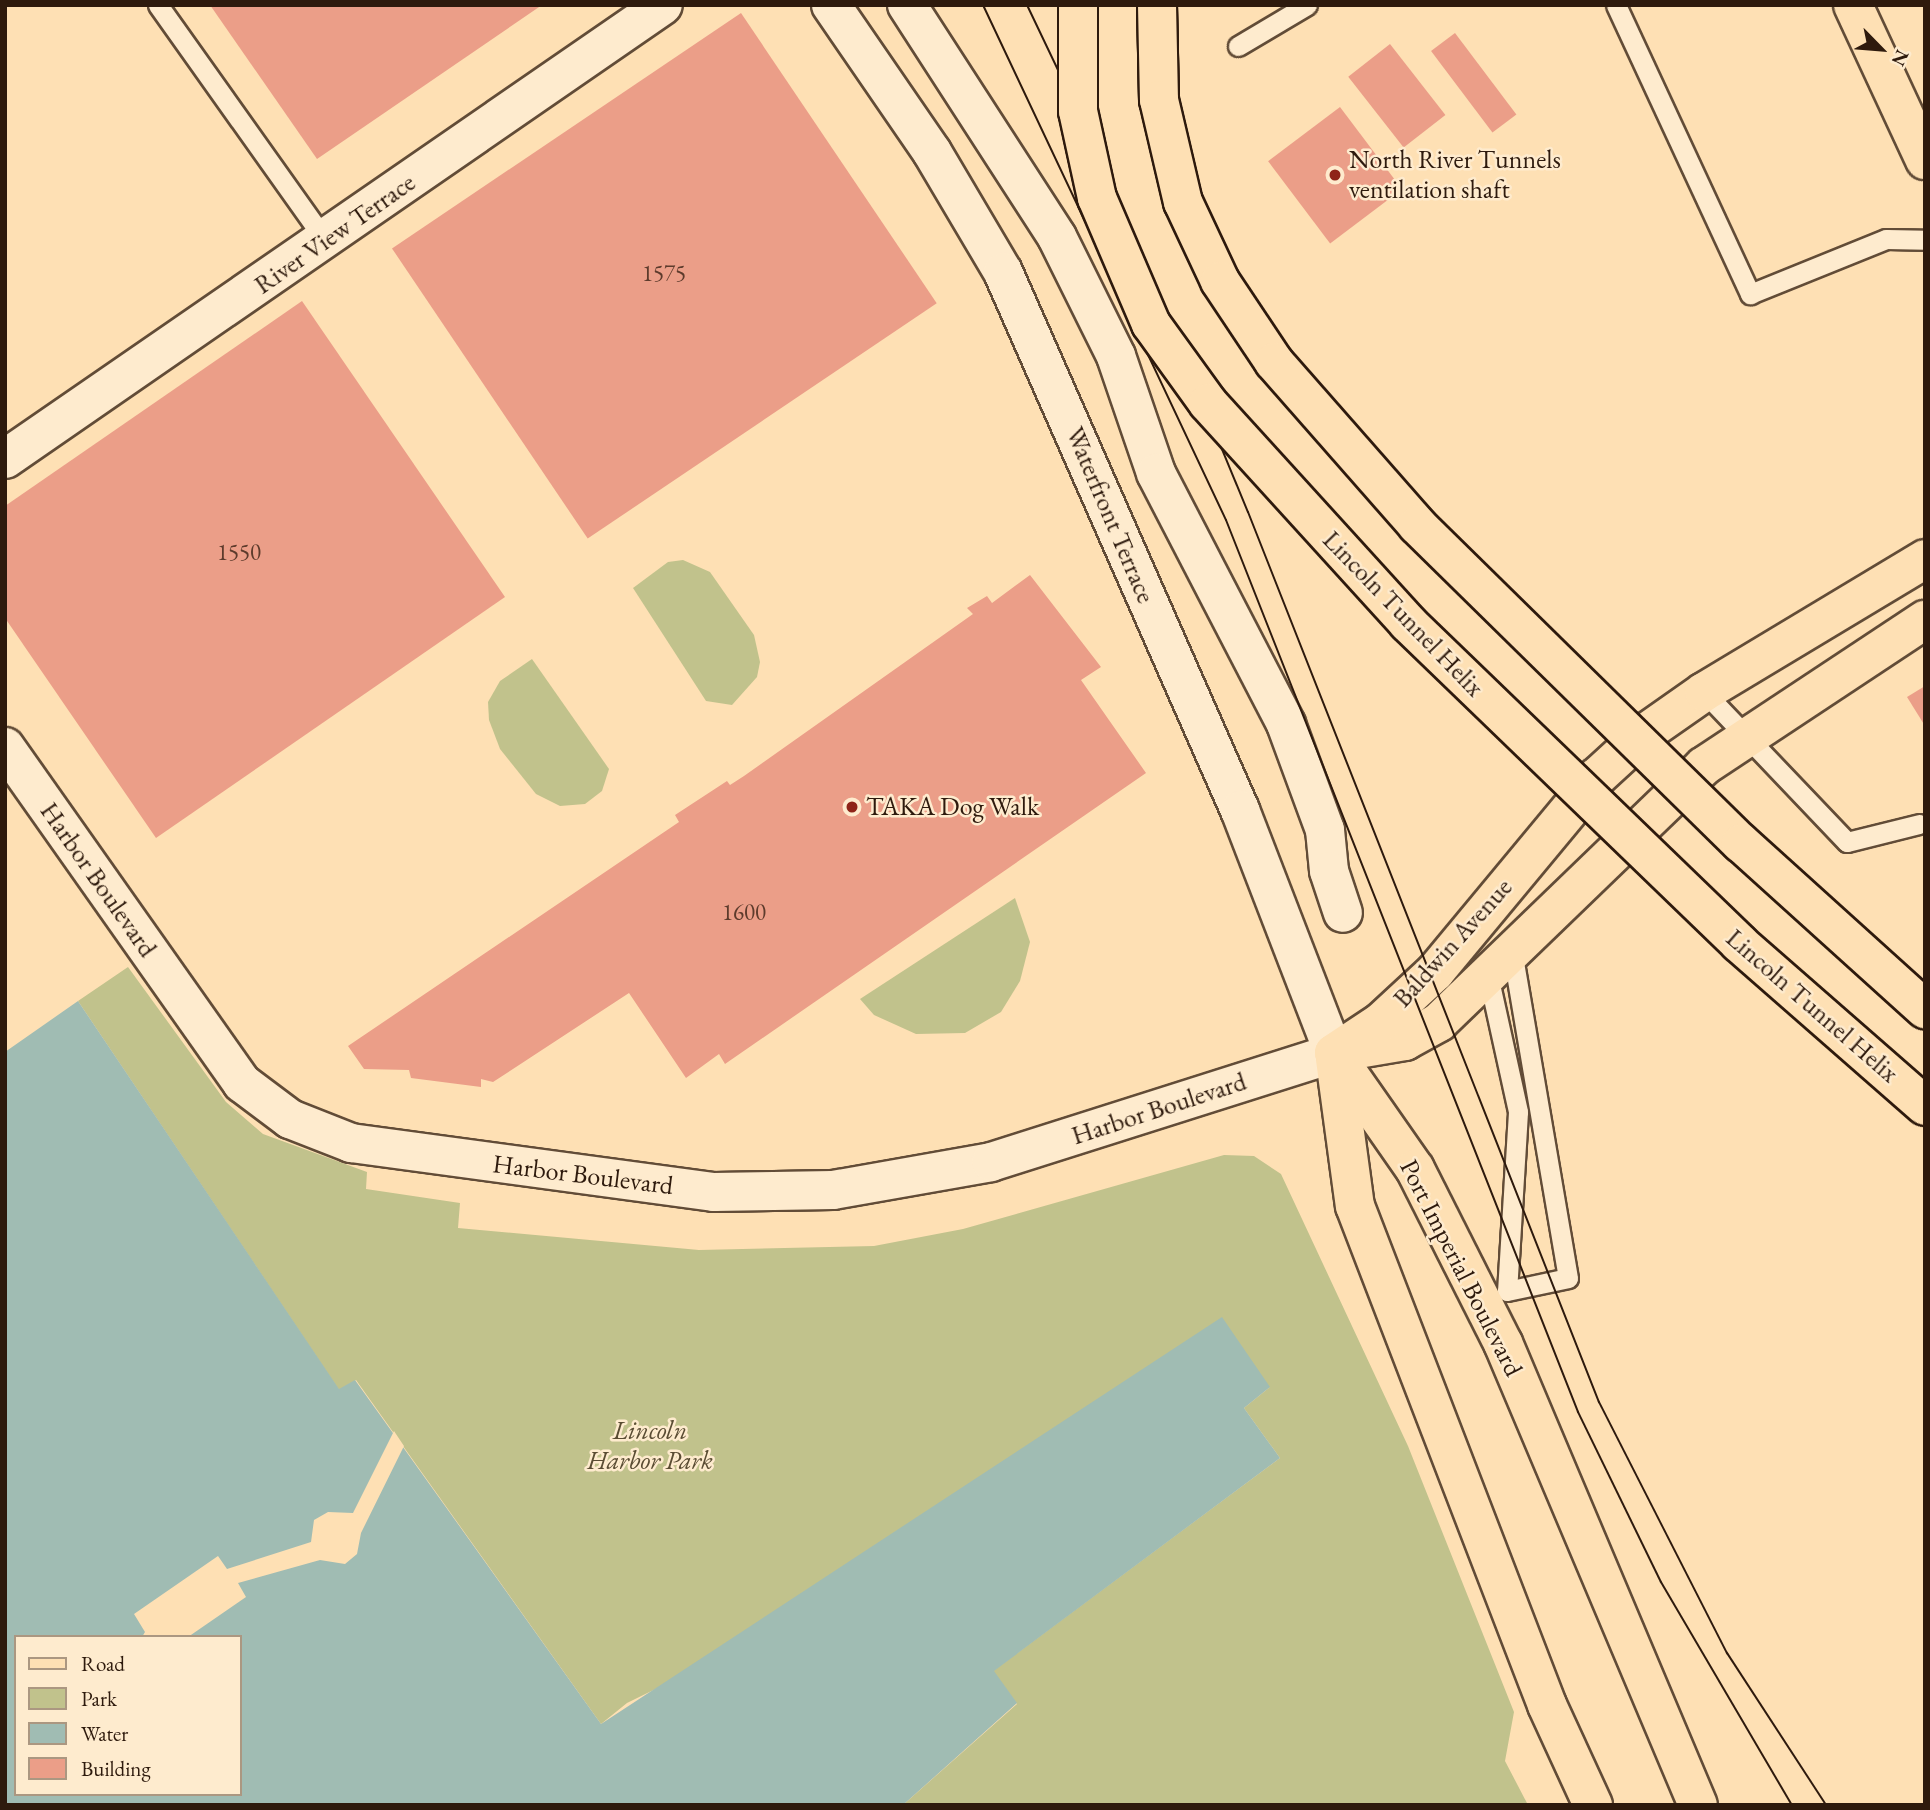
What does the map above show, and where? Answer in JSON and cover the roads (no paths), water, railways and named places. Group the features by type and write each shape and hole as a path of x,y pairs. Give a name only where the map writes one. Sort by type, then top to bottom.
{"main road":[{"name":"Lincoln Tunnel Helix","path":"1078,5 1078,111 1097,198 1152,324 1208,403 1418,633 1739,943 1925,1106"},
{"path":"1157,5 1159,100 1183,202 1220,281 1274,362 1364,469 1437,544 1741,843 1925,1009"},
{"path":"1853,5 1925,160"},
{"name":"Baldwin Avenue","path":"1334,1053 1381,1022 1435,972 1597,777 1644,734 1703,692 1925,559"},
{"name":"Baldwin Avenue","path":"1334,1053 1417,1036 1456,1009 1660,803 1745,736 1925,620"},
{"path":"1334,1053 1355,1206 1547,1705 1593,1805"},
{"name":"Port Imperial Boulevard","path":"1334,1053 1415,1169 1503,1343 1698,1805"}],"street":[{"name":"River View Terrace","path":"5,459 326,241 663,5"},
{"name":"Waterfront Terrace","path":"831,5 932,152 1003,272 1240,810 1334,1053"},
{"path":"907,5 1057,237 1116,356 1156,472 1286,724 1325,830 1329,871 1343,913"},
{"name":"Harbor Boulevard","path":"5,747 242,1083 290,1119 351,1143 714,1192 833,1190 991,1162 1334,1053"}],"lane":[{"path":"158,5 326,241"},
{"path":"1238,46 1307,5"},
{"path":"1616,5 1750,294 1886,239 1925,240"},
{"path":"1703,692 1847,842 1919,824"},
{"path":"1500,963 1568,1278 1507,1292 1518,1112 1500,963"}],"water":[{"path":"78,1001 339,1389 355,1380 601,1724 1222,1317 1270,1387 1244,1408 1280,1458 994,1671 1017,1703 903,1805 5,1805 5,1052"}],"tram line":[{"path":"983,5 1226,520 1578,1412 1661,1582 1792,1805"},
{"path":"1027,5 1116,192 1248,512 1599,1402 1727,1653 1826,1805"}],"place":[{"name":"North River Tunnels ventilation shaft","path":"1335,175"},
{"name":"TAKA Dog Walk","path":"852,807"}],"park label":[{"name":"Lincoln Harbor Park","path":"650,1446"}]}
